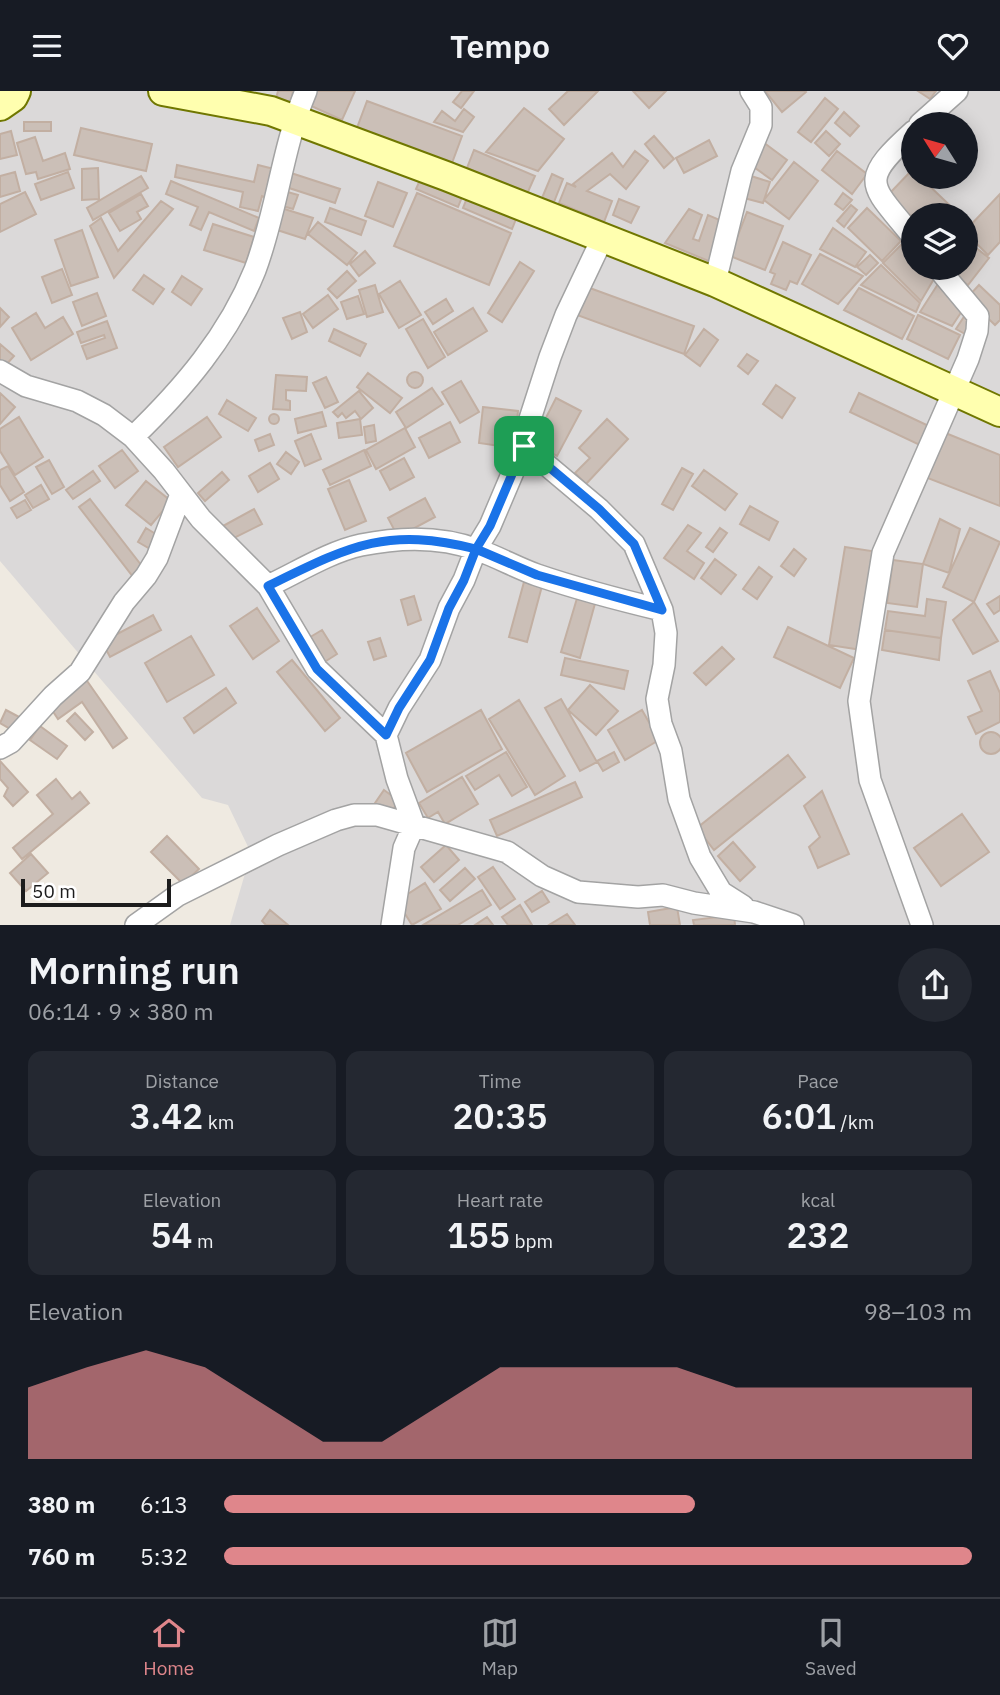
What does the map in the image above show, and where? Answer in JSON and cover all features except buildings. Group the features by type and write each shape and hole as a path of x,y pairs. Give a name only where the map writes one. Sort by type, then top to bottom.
{"street":[{"path":"0,106 13,97 16,91"},
{"path":"163,91 271,111 603,237 715,282 1000,412"},
{"path":"133,437 167,405 196,372 230,319 255,270 277,194 294,119 306,91"},
{"path":"715,282 742,171 761,125 761,107 751,91"},
{"path":"933,112 957,91"},
{"path":"901,143 890,153 874,178 877,193 901,222"},
{"path":"386,735 399,708 430,660 449,608 476,549 490,526 524,446 530,419 566,315 603,237"},
{"path":"922,925 870,780 859,701 883,553 955,391 979,321 978,316 948,280"},
{"path":"0,371 26,386 77,401 104,415 133,437 201,519 268,586 317,669 386,735 397,779 414,825 404,848 392,925"},
{"path":"524,446 599,509 634,544 662,610 666,633 664,665 657,699 661,724 671,751 679,799 700,857 721,892 754,912"},
{"path":"4,741 80,672 124,602 157,558 181,494"},
{"path":"268,586 358,546 390,540 444,541 476,549 537,575 662,610"},
{"path":"136,925 178,895 278,845 335,820 354,815 377,815 507,852 542,876 578,892 638,897 663,895 694,903 754,912 793,925"}],"shaded area":[{"path":"0,91 1000,91 1000,925 230,925 251,853 228,805 202,798 0,561"}],"route":[{"path":"524,446 490,526 476,549 444,541 390,540 358,546 268,586 317,669 386,735 399,708 430,660 449,608 476,549 537,575 662,610 634,544 599,509 524,446"}]}
